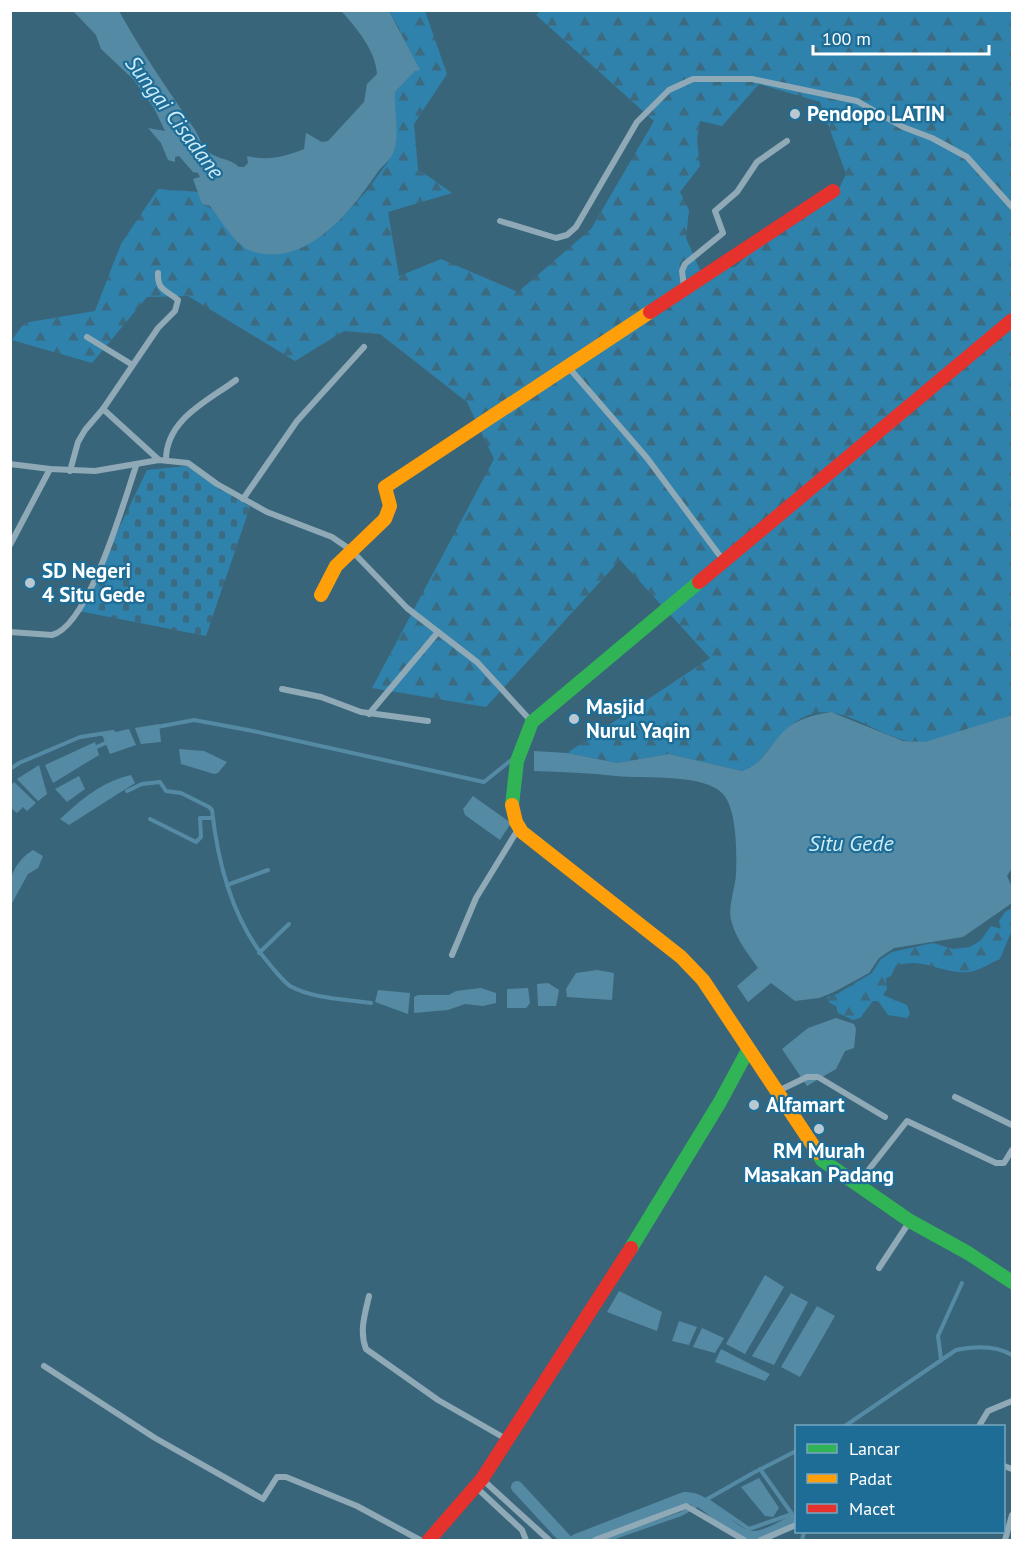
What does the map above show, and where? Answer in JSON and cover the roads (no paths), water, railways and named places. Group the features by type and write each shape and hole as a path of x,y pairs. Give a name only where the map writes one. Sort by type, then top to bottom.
{"street":[{"path":"500,221 556,238 567,235 576,226 637,122 669,90 693,79 752,80 857,101 903,127 932,138 967,157 1012,207"},
{"path":"685,289 684,265 723,233 715,211 737,192 758,161 787,141"},
{"path":"321,596 332,570 351,550 384,523 391,506 385,487 833,191"},
{"path":"70,471 78,442 103,409 131,364 177,306 178,300 162,290 157,283 158,273"},
{"path":"1012,320 532,722 520,747 513,777 513,807 518,828 691,967 712,990 748,1050 822,1160 910,1221 968,1253 1012,1282"},
{"path":"87,337 131,364"},
{"path":"243,499 297,421 364,346"},
{"path":"567,367 646,458 724,561"},
{"path":"162,460 169,442 191,410 236,380"},
{"path":"103,409 162,460"},
{"path":"10,464 70,471 136,466 162,460 188,463 243,499 298,526 332,537 351,550 407,608 477,662 532,722"},
{"path":"10,632 58,634 85,602 98,574 136,466"},
{"path":"10,544 50,469"},
{"path":"369,714 438,632"},
{"path":"282,688 321,696 369,714 429,721"},
{"path":"452,955 476,898 518,828"},
{"path":"429,1540 479,1483 508,1441 612,1279 720,1102 748,1050"},
{"path":"777,1092 807,1077 818,1077 885,1117"},
{"path":"955,1097 1012,1125"},
{"path":"857,1185 907,1120 996,1163 1004,1163 1012,1150"},
{"path":"879,1268 910,1221"},
{"path":"369,1296 363,1323 363,1340 366,1349 438,1400 508,1441"},
{"path":"44,1366 155,1438 263,1499 277,1477 286,1477 357,1506 420,1540"},
{"path":"980,1425 988,1411 1012,1401"},
{"path":"479,1483 522,1530 526,1540"},
{"path":"479,1483 549,1540"},
{"path":"596,1540 681,1507 690,1508 741,1539"},
{"path":"1005,1540 1012,1515"},
{"path":"761,1540 795,1525"}],"water":[{"name":"Sungai Cisadane","path":"73,11 119,11 205,148 210,154 239,167 244,167 248,163 247,156 276,157 304,149 306,133 322,142 328,141 364,102 367,84 377,74 376,65 364,40 341,11 389,11 420,70 415,71 395,92 397,135 392,155 341,219 310,244 292,251 274,254 254,252 236,239 210,206 202,204 193,179 200,177 198,173 193,172 179,156 175,157 175,162 168,160 161,143 148,128 165,131 154,108 134,80 101,49 96,35"},
{"name":"Situ Gede","path":"831,712 903,741 925,742 1012,715 1012,868 1007,876 1012,887 1012,903 963,937 894,948 879,958 869,973 819,998 795,1001 771,983 748,1002 737,986 758,968 739,939 731,920 731,903 736,875 736,845 734,821 728,801 723,794 714,787 702,783 672,778 534,771 534,751 567,753 617,763 669,754 742,771 760,760 783,732 793,724 811,716"},
{"path":"159,724 161,742 141,744 135,728"},
{"path":"129,729 136,745 110,754 102,735"},
{"path":"95,742 99,755 53,783 45,765"},
{"path":"179,749 204,751 227,762 218,773 214,774 181,764"},
{"path":"39,765 47,794 38,801 17,779"},
{"path":"131,775 135,783 69,825 60,819 101,787"},
{"path":"79,776 85,789 67,802 55,789"},
{"path":"14,782 36,803 27,811 23,807 17,813 11,808 11,786"},
{"path":"473,796 511,823 500,840 465,815 463,809"},
{"path":"33,850 43,856 38,868 28,874 12,903 10,880 16,866"},
{"path":"597,970 614,973 612,1000 567,997 566,989 576,973"},
{"path":"548,983 559,990 556,1006 538,1006 537,984"},
{"path":"481,988 496,993 496,1003 483,1006 465,1004 448,1010 414,1013 414,997 418,995 449,995 456,991"},
{"path":"528,988 530,1003 526,1008 507,1008 507,989"},
{"path":"378,990 410,993 408,1014 375,1002"},
{"path":"836,1018 854,1024 856,1029 854,1048 845,1051 836,1069 807,1086 782,1049 808,1028"},
{"path":"765,1275 784,1287 745,1354 726,1344"},
{"path":"619,1291 662,1312 657,1331 607,1312"},
{"path":"791,1293 808,1302 774,1365 752,1356"},
{"path":"817,1306 835,1316 800,1377 781,1367"},
{"path":"679,1321 697,1327 689,1345 672,1341"},
{"path":"702,1328 724,1338 715,1353 693,1347"},
{"path":"721,1349 770,1374 765,1381 715,1362"},
{"path":"759,1478 779,1508 773,1517 765,1516 741,1487"}],"waterway":[{"path":"157,727 194,720 484,782 510,761"},
{"path":"10,769 80,737 113,732"},
{"path":"92,749 110,741"},
{"path":"127,791 142,784 160,782 166,791 181,793 209,807 212,810 224,872 238,913 258,949 280,977 290,986 309,994 371,1003"},
{"path":"150,819 196,842 201,837 200,818 213,818"},
{"path":"227,885 268,870"},
{"path":"259,953 289,924"},
{"path":"941,1359 938,1336 962,1283"},
{"path":"846,1425 956,1350 985,1347 999,1349 1012,1355"},
{"path":"606,1540 681,1514 795,1452"},
{"path":"708,1501 749,1529 792,1514 760,1469"},
{"path":"517,1487 566,1540"},
{"path":"576,1540 684,1498 702,1503 735,1530 753,1537 769,1533 795,1520"},
{"path":"802,1540 804,1533"}],"place":[{"name":"Pendopo LATIN","path":"795,114"},
{"name":"SD Negeri 4 Situ Gede","path":"30,583"},
{"name":"Masjid Nurul Yaqin","path":"574,719"},
{"name":"Alfamart","path":"754,1105"},
{"name":"RM Murah Masakan Padang","path":"819,1129"}]}
